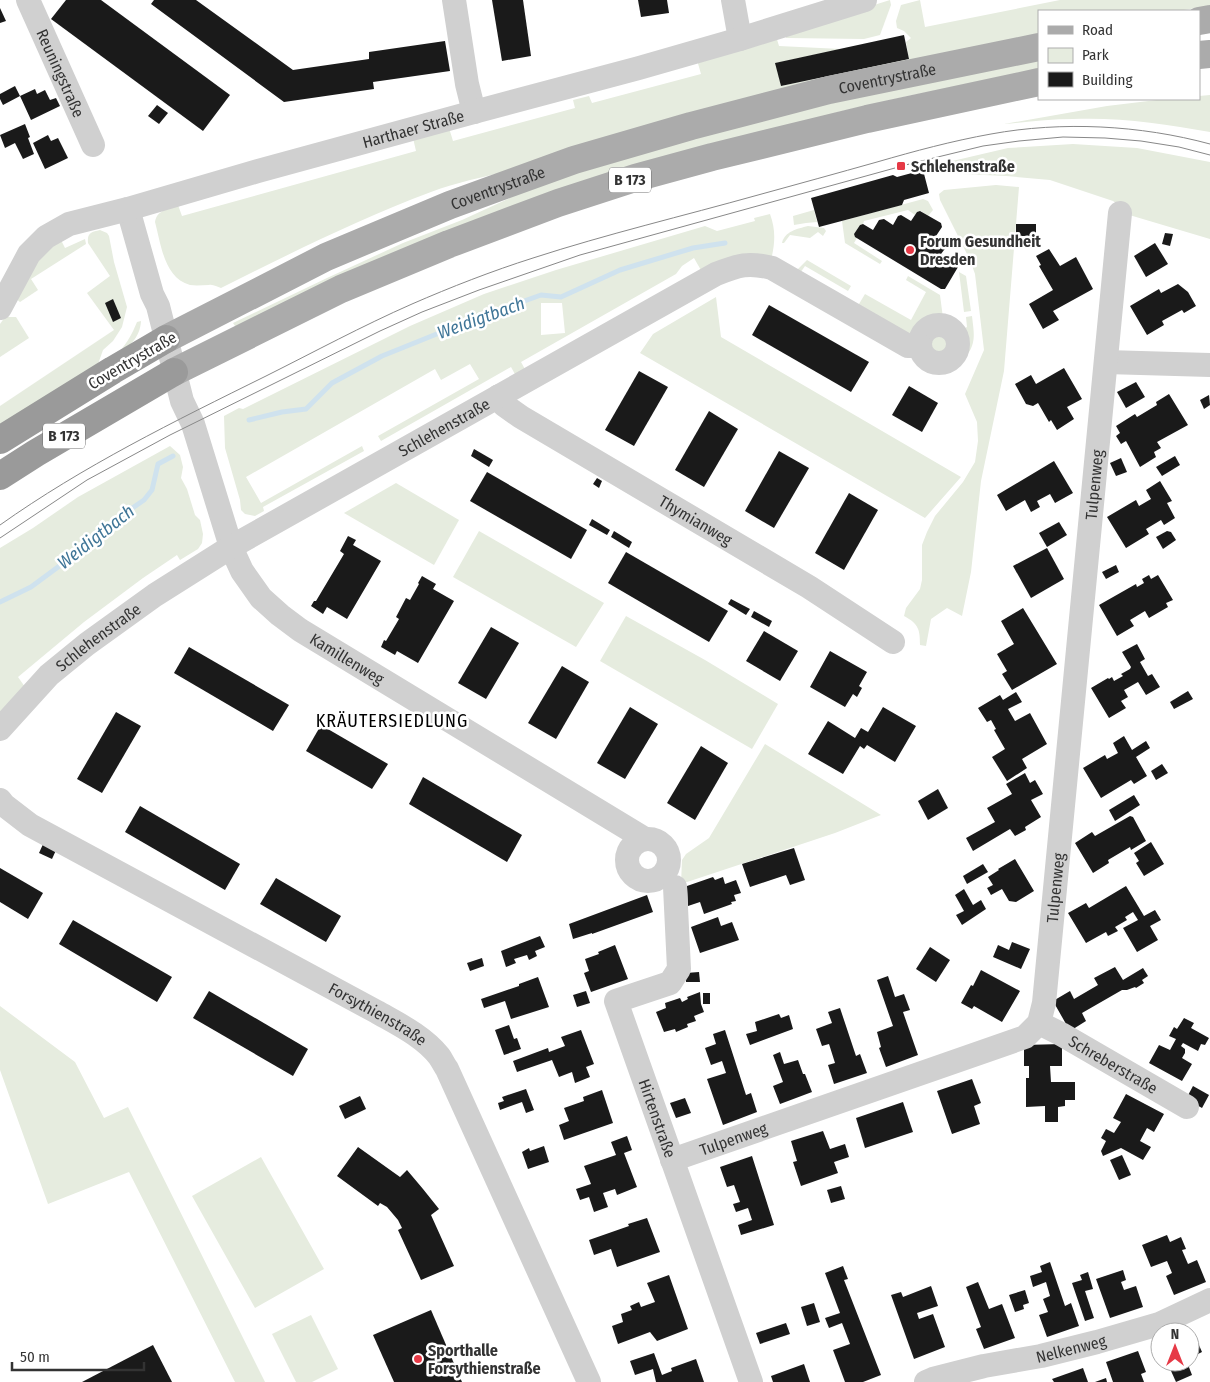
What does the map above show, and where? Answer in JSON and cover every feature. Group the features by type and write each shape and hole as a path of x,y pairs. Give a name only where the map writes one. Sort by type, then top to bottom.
{"highway":[{"name":"Coventrystraße","path":"0,440 73,394 166,340"},
{"name":"Coventrystraße","path":"0,476 174,372"}],"main road":[{"name":"Coventrystraße","path":"166,340 326,257 450,205 574,160 691,126 829,90 1038,47"},
{"name":"Coventrystraße","path":"174,372 342,289 449,244 558,203 635,178 712,157 867,119 1038,82"}],"street":[{"name":"Reuningstraße","path":"28,0 93,145"},
{"path":"454,0 467,84 474,112"},
{"path":"732,0 740,39"},
{"name":"Harthaer Straße","path":"0,308 29,254 46,237 69,224 639,68 865,0"},
{"path":"128,209 152,294 158,306 174,372"},
{"name":"Tulpenweg","path":"672,1160 1025,1037 1039,1023 1044,1003 1051,935 1120,212"},
{"name":"Schlehenstraße","path":"0,728 49,675 87,644 155,594 231,547 716,274 738,265 757,264 772,268 908,346 920,346"},
{"path":"1106,362 1210,365"},
{"name":"Kamillenweg","path":"174,372 182,401 200,445 208,477 231,547 242,571 261,598 293,625 645,839"},
{"name":"Thymianweg","path":"499,396 504,405 521,417 809,587 893,642"},
{"name":"Forsythienstraße","path":"0,800 30,825 405,1028 438,1055 447,1069 589,1382"},
{"name":"Hirtenstraße","path":"675,887 679,969 670,983 616,1001 751,1382"},
{"name":"Schreberstraße","path":"1039,1023 1187,1107"},
{"name":"Nelkenweg","path":"926,1382 984,1366 1041,1356 1114,1337 1158,1324 1210,1300"}],"green space":[{"path":"890,0 891,5 880,35 864,39 786,38 785,33"},
{"path":"920,0 925,27 1060,0 1210,0 1210,6 1184,10 1038,10 1038,36 441,188 351,225 221,288 212,285 190,285 181,281 174,275 165,259 155,222 158,215 167,209 178,205 182,216 416,151 413,138 449,128 453,141 575,108 573,100 589,96 592,103 701,74 697,60 776,36 779,46 841,49 776,63 781,86 909,59 906,42 911,38 904,31 897,28 896,21 901,5"},
{"path":"1038,58 1038,70 838,112 237,329 233,323 403,243 462,220 536,186 607,162 836,100"},
{"path":"1210,95 1210,132 1159,124 1107,119 1004,124 1107,106 1157,100 1200,100 1200,96"},
{"path":"1073,144 1137,148 1210,162 1210,239 1126,214 1125,210 1113,201 1050,180 940,173 931,166 1008,148"},
{"path":"996,185 1019,187 1004,371 981,481 971,572 962,616 947,608 931,619 926,646 920,645 920,635 916,625 904,616 906,608 920,589 922,580 922,545 927,532 935,516 963,482 975,462 978,441 977,422 965,394 984,350 975,274 940,200 939,194 944,190"},
{"path":"923,199 928,201 933,210 928,216 921,211 915,215 908,210 864,221 854,234 857,238 854,243 882,261 880,264 845,243 842,221"},
{"path":"814,210 817,222 794,225 793,216"},
{"path":"770,214 774,237 771,260 702,272 694,258 682,266 676,274 521,362 526,371 516,376 511,367 381,441 378,436 479,379 470,364 441,380 435,369 246,477 261,503 362,446 364,451 263,507 264,511 255,516 245,514 241,510 240,500 225,448 224,416 239,408 243,409 410,326 484,294 556,270 705,226 717,231 755,221 754,218","holes":["541,303 562,303 565,333 541,335"]},
{"path":"808,226 824,228 826,231 823,236 818,232 810,238 790,235 782,243 789,233"},
{"path":"100,230 109,236 114,262 127,307 122,327 113,341 103,350 97,367 0,426 0,406 114,330 87,293 110,276 88,243 90,234"},
{"path":"60,238 65,248 85,239 86,244 31,279 38,290 20,302 15,298 35,260"},
{"path":"807,260 851,286 848,291 805,266 798,276 796,271"},
{"path":"959,272 966,276 971,311 964,312"},
{"path":"908,276 940,295 943,318 927,323 914,336 856,309 865,294 911,320 926,292 906,280"},
{"path":"716,297 721,337 961,477 925,518 640,353 653,334"},
{"path":"972,316 973,344 964,359 967,347 966,317"},
{"path":"5,317 16,317 29,338 0,357 0,324"},
{"path":"141,321 136,338 115,357 128,341 137,322"},
{"path":"940,333 949,336 952,345 949,354 940,357 931,354 928,345 931,336"},
{"path":"170,446 180,455 183,467 181,478 187,489 195,515 200,520 203,534 202,543 198,549 180,560 177,555 143,578 84,622 18,677 25,687 0,712 0,548 78,497"},
{"path":"396,483 459,520 434,565 344,513"},
{"path":"479,531 604,603 576,647 453,577"},
{"path":"626,616 705,660 778,704 752,749 600,661"},
{"path":"765,744 881,815 835,833 681,884 682,860 686,854 709,838"},
{"path":"0,1006 75,1062 104,1118 128,1107 265,1382 235,1382 129,1172 48,1204 0,1070"},
{"path":"261,1157 324,1269 255,1308 192,1196"},
{"path":"311,1315 338,1369 312,1382 296,1382 272,1334"}],"building":[{"path":"66,0 101,0 230,95 203,131 51,19"},
{"path":"154,0 196,0 293,70 369,59 369,52 445,41 450,71 373,82 374,89 284,102 151,4"},
{"path":"492,0 523,0 531,56 502,61"},
{"path":"638,0 667,0 669,13 641,17"},
{"path":"0,8 6,21 0,23"},
{"path":"904,35 909,59 781,86 775,63"},
{"path":"15,86 20,96 3,105 0,94"},
{"path":"35,89 37,94 45,90 50,100 56,98 60,106 31,120 20,96"},
{"path":"157,105 168,113 159,124 148,116"},
{"path":"25,124 34,154 23,159 15,143 5,148 0,135"},
{"path":"48,135 51,141 58,138 68,158 45,169 33,143"},
{"path":"923,170 929,193 904,200 902,205 819,227 811,198 893,175 897,177"},
{"name":"Forum Gesundheit Dresden","path":"920,211 941,223 942,227 936,236 946,242 947,246 941,254 957,264 958,267 945,289 941,289 855,237 854,234 860,225 863,224 873,230 879,220 884,219 893,225 898,216 901,215 911,221 917,212"},
{"path":"1016,224 1036,224 1036,236 1016,236"},
{"path":"1165,233 1173,234 1170,246 1162,244"},
{"path":"1155,243 1168,264 1146,277 1134,256"},
{"path":"1049,249 1060,266 1076,257 1093,289 1053,311 1059,320 1043,329 1029,304 1053,290 1039,266 1041,265 1036,256"},
{"path":"1178,284 1188,292 1196,306 1184,313 1182,310 1162,321 1164,325 1147,335 1130,306 1159,289 1161,293"},
{"path":"113,299 121,318 113,322 105,303"},
{"path":"769,305 869,362 851,392 752,335"},
{"path":"1064,368 1082,399 1067,407 1074,419 1057,430 1051,420 1049,422 1038,403 1033,406 1026,404 1015,384 1031,375 1036,384"},
{"path":"639,371 668,387 634,446 605,430"},
{"path":"1136,382 1145,397 1126,408 1117,392"},
{"path":"909,386 938,403 922,432 892,415"},
{"path":"1169,394 1188,425 1157,442 1161,448 1154,452 1156,457 1140,467 1126,441 1121,444 1116,436 1120,433 1116,426 1135,414 1137,417 1157,405 1156,402"},
{"path":"1209,395 1210,405 1204,409 1200,400"},
{"path":"709,411 738,429 704,487 675,470"},
{"path":"474,449 493,460 489,467 471,456"},
{"path":"779,451 809,468 774,528 745,511"},
{"path":"1175,456 1180,465 1162,476 1156,467"},
{"path":"1121,458 1127,472 1116,476 1110,463"},
{"path":"1054,461 1073,493 1055,503 1050,494 1037,501 1040,507 1031,512 1025,500 1006,511 997,495"},
{"path":"487,472 587,530 571,559 470,501"},
{"path":"597,478 602,481 599,488 593,484"},
{"path":"1160,481 1172,501 1167,503 1175,518 1164,525 1161,520 1146,529 1149,534 1126,548 1107,517 1136,500 1139,506 1151,499 1146,490"},
{"path":"849,493 878,510 844,570 815,553"},
{"path":"592,519 610,530 607,535 589,525"},
{"path":"1059,522 1067,535 1047,547 1039,533"},
{"path":"614,531 632,542 629,548 611,537"},
{"path":"1167,531 1171,532 1176,540 1163,549 1156,537"},
{"path":"348,536 356,540 353,545 381,561 347,619 327,607 323,614 311,606 316,601 344,554 340,551"},
{"path":"1047,548 1064,579 1031,598 1013,566"},
{"path":"626,552 728,611 709,642 608,583"},
{"path":"1116,565 1119,572 1106,579 1102,572"},
{"path":"1149,575 1151,579 1158,575 1173,600 1166,603 1168,607 1149,618 1145,611 1130,620 1134,626 1117,636 1099,605 1136,584 1137,587 1144,583 1142,579"},
{"path":"422,576 436,584 433,589 454,601 418,663 397,651 395,655 381,647 399,619 396,617 406,598 410,600"},
{"path":"731,599 750,609 746,615 728,604"},
{"path":"1023,608 1057,664 1012,690 1002,674 1007,671 997,654 1014,644 1001,621"},
{"path":"754,611 772,621 769,627 751,617"},
{"path":"491,627 519,643 486,699 458,683"},
{"path":"764,631 798,651 780,681 746,661"},
{"path":"1137,644 1145,659 1140,662 1148,676 1152,674 1160,687 1146,695 1138,682 1124,690 1128,697 1121,701 1126,708 1109,718 1091,688 1108,678 1112,677 1114,681 1123,676 1121,674 1131,667 1122,652"},
{"path":"189,647 289,705 273,731 174,673"},
{"path":"830,651 867,672 859,686 862,688 857,697 853,694 845,707 810,687"},
{"path":"562,666 589,682 556,739 528,723"},
{"path":"1188,691 1193,699 1174,709 1170,702"},
{"path":"1016,692 1022,702 1008,709 1015,721 1030,713 1047,744 1022,759 1027,768 1007,781 992,757 1005,749 994,730 996,729 991,720 987,722 978,708 1000,695 1003,700"},
{"path":"630,707 658,724 625,779 597,763"},
{"path":"883,707 916,726 895,762 867,745 864,749 860,746 843,774 808,754 828,721 855,738 861,728 868,732"},
{"path":"116,712 141,726 102,793 77,779"},
{"path":"321,725 388,764 372,789 306,751"},
{"path":"1124,736 1132,750 1146,741 1150,748 1136,757 1147,776 1134,784 1131,780 1101,798 1083,768 1105,755 1107,759 1118,753 1113,743"},
{"path":"701,746 728,763 695,820 667,803"},
{"path":"1162,764 1168,773 1156,780 1151,771"},
{"path":"1025,773 1030,783 1035,780 1043,794 1031,800 1041,817 1025,827 1026,830 1015,836 1010,829 973,851 966,838 995,822 987,808 1012,794 1006,784"},
{"path":"423,777 522,835 507,862 409,804"},
{"path":"938,789 948,808 928,820 918,801"},
{"path":"1134,795 1140,805 1115,821 1109,810"},
{"path":"140,806 240,864 225,890 125,832"},
{"path":"1130,816 1133,817 1146,841 1131,850 1130,847 1108,860 1109,863 1093,873 1075,843 1092,832 1095,836"},
{"path":"44,842 57,848 52,859 39,853"},
{"path":"1151,842 1164,864 1144,876 1136,863 1139,861 1134,853"},
{"path":"794,848 805,880 790,885 786,875 750,887 742,864"},
{"path":"1015,859 1034,891 1016,902 1009,901 1002,889 991,895 987,888 993,885 988,877"},
{"path":"983,864 988,872 967,884 963,876"},
{"path":"0,868 43,893 28,919 0,902"},
{"path":"713,877 715,880 723,877 725,884 736,880 741,893 734,895 736,901 704,914 700,902 688,906 687,886"},
{"path":"276,878 341,916 326,942 260,904"},
{"path":"1126,886 1144,916 1155,910 1161,920 1150,926 1158,940 1137,952 1123,928 1138,920 1133,912 1125,917 1127,920 1115,927 1118,931 1108,936 1106,932 1086,943 1068,913 1086,903 1089,908"},
{"path":"964,889 973,905 981,900 986,909 962,925 956,915 964,911 955,895"},
{"path":"647,895 653,912 573,939 569,924"},
{"path":"718,917 721,926 732,922 739,940 700,953 691,927"},
{"path":"73,920 172,977 157,1002 59,944"},
{"path":"540,936 545,947 535,951 537,956 529,960 527,955 514,959 516,963 506,967 501,951"},
{"path":"1012,942 1030,949 1021,969 993,957 998,945 1009,950"},
{"path":"615,945 628,979 591,992 584,973 589,971 585,959"},
{"path":"930,947 950,960 936,982 916,969"},
{"path":"482,958 484,966 470,971 467,963"},
{"path":"1115,967 1123,980 1143,968 1148,976 1142,980 1144,983 1136,988 1122,990 1082,1013 1086,1021 1070,1031 1053,1001 1070,991 1074,999 1098,985 1094,978"},
{"path":"981,970 1020,991 1002,1022 974,1006 972,1009 961,1003"},
{"path":"699,972 700,982 686,982 686,973"},
{"path":"888,976 895,997 904,994 910,1010 903,1012 918,1055 886,1067 879,1048 881,1047 877,1032 893,1026 877,980"},
{"path":"538,977 549,1007 511,1019 505,1001 484,1008 481,999 519,986 519,984"},
{"path":"209,991 308,1049 293,1076 193,1018"},
{"path":"586,991 590,1003 577,1007 573,995"},
{"path":"700,992 704,1012 694,1016 696,1021 687,1024 688,1027 676,1032 675,1029 664,1032 656,1012 666,1008 665,1003 680,998 682,1002 688,999 687,997"},
{"path":"703,993 710,993 710,1004 703,1004"},
{"path":"840,1008 856,1056 860,1054 867,1073 834,1084 828,1065 835,1063 829,1044 822,1046 816,1029 832,1023 828,1012"},
{"path":"779,1014 781,1018 789,1015 793,1029 750,1045 746,1034 757,1031 755,1022"},
{"path":"1184,1018 1194,1023 1191,1028 1209,1038 1205,1045 1201,1044 1198,1051 1183,1043 1181,1046 1185,1049 1182,1058 1192,1064 1182,1081 1149,1063 1159,1045 1170,1050 1176,1039 1169,1036 1174,1027 1177,1029"},
{"path":"509,1025 514,1039 517,1038 521,1049 504,1055 495,1030"},
{"path":"581,1030 594,1064 586,1067 590,1077 575,1083 572,1072 559,1077 552,1060 517,1072 513,1061 548,1048 549,1052 565,1046 561,1037"},
{"path":"725,1030 746,1095 751,1093 757,1112 723,1125 707,1079 726,1073 722,1061 711,1065 705,1048 716,1044 713,1034"},
{"path":"1062,1044 1062,1066 1050,1066 1051,1082 1075,1082 1075,1100 1065,1100 1065,1106 1058,1107 1058,1122 1045,1122 1045,1106 1026,1107 1026,1078 1029,1078 1029,1066 1024,1066 1024,1045"},
{"path":"780,1052 784,1064 798,1060 812,1092 780,1104 773,1086 783,1082 773,1055"},
{"path":"972,1079 981,1103 974,1106 980,1124 952,1134 937,1091"},
{"path":"1193,1086 1209,1095 1202,1108 1186,1099"},
{"path":"526,1089 534,1110 526,1113 522,1102 500,1110 498,1103 504,1101 502,1097"},
{"path":"602,1090 613,1123 564,1140 559,1125 569,1121 564,1108 584,1101 583,1097"},
{"path":"1126,1094 1164,1114 1154,1132 1147,1128 1140,1141 1151,1147 1143,1160 1121,1148 1103,1156 1101,1151 1106,1141 1101,1138 1106,1129 1114,1133 1121,1122 1113,1118"},
{"path":"360,1096 366,1109 345,1119 339,1106"},
{"path":"685,1098 691,1113 676,1118 670,1103"},
{"path":"903,1102 913,1132 865,1148 856,1118"},
{"path":"823,1131 830,1149 845,1144 849,1157 834,1162 838,1173 801,1186 793,1162 797,1161 791,1141"},
{"path":"627,1136 632,1150 624,1153 637,1187 617,1195 615,1189 603,1193 608,1207 594,1212 589,1197 580,1200 576,1189 591,1184 584,1166 616,1155 611,1142"},
{"path":"544,1146 549,1162 528,1169 522,1152 529,1148 530,1151"},
{"path":"358,1147 400,1177 407,1170 423,1189 439,1209 431,1215 454,1266 421,1280 398,1230 402,1228 398,1220 387,1207 380,1203 378,1206 337,1176"},
{"path":"1122,1155 1131,1175 1119,1180 1110,1160"},
{"path":"752,1156 774,1225 741,1235 738,1225 752,1220 748,1208 736,1212 733,1204 740,1202 734,1185 727,1187 720,1167"},
{"path":"841,1186 845,1199 831,1203 827,1190"},
{"path":"647,1218 660,1252 617,1267 611,1249 594,1255 589,1240"},
{"path":"1167,1235 1170,1242 1181,1237 1186,1249 1182,1250 1188,1264 1197,1260 1206,1282 1174,1295 1166,1276 1172,1273 1167,1261 1151,1267 1142,1245"},
{"path":"1050,1262 1065,1306 1071,1303 1079,1326 1047,1337 1039,1315 1048,1312 1043,1299 1050,1296 1046,1282 1033,1287 1030,1276 1042,1272 1040,1266"},
{"path":"843,1266 848,1279 844,1280 881,1375 863,1382 845,1382 833,1350 850,1344 842,1323 829,1328 825,1318 840,1313 825,1273"},
{"path":"1123,1270 1126,1280 1121,1282 1124,1290 1136,1286 1143,1307 1110,1318 1096,1279"},
{"path":"1088,1272 1093,1289 1085,1291 1094,1318 1085,1321 1072,1283 1082,1280 1080,1275"},
{"path":"669,1275 688,1329 657,1341 650,1332 618,1344 612,1326 623,1322 621,1314 632,1310 630,1306 639,1302 641,1307 655,1302 647,1283"},
{"path":"978,1282 989,1309 1002,1304 1015,1338 984,1349 976,1329 981,1327 966,1287"},
{"path":"931,1286 938,1306 917,1313 919,1319 933,1314 945,1347 914,1359 891,1295 901,1292 903,1297"},
{"path":"1025,1290 1029,1303 1023,1305 1024,1309 1015,1312 1009,1295"},
{"path":"814,1303 820,1322 807,1326 801,1307"},
{"name":"Sporthalle Forsythienstraße","path":"431,1310 462,1382 394,1382 373,1335"},
{"path":"786,1323 790,1334 760,1344 756,1333"},
{"path":"153,1345 172,1382 82,1382"},
{"path":"1138,1351 1146,1372 1141,1374 1144,1382 1113,1382 1106,1362"},
{"path":"654,1353 662,1375 672,1371 671,1368 696,1359 704,1382 656,1382 653,1369 635,1375 630,1361"},
{"path":"804,1364 810,1382 773,1382 771,1376"},
{"path":"1083,1368 1088,1382 1054,1382 1052,1379"},
{"path":"1172,1372 1191,1372 1192,1375 1176,1382"},
{"path":"1106,1378 1107,1382 1095,1382"}],"waterway":[{"name":"Weidigtbach","path":"249,420 282,412 306,409 332,383 382,356 474,319 541,295 561,297 620,270 693,248 725,243"},
{"name":"Weidigtbach","path":"0,602 31,587 85,547 95,534 144,500 152,490 158,464 173,456"}],"tram line":[{"path":"0,525 64,483 130,445 338,339 393,312 457,285 561,249 905,154 991,134 1045,127 1101,127 1156,133 1210,144"},
{"path":"0,538 87,480 170,435 380,331 479,290 580,255 913,163 983,146 1063,137 1105,138 1179,147 1210,155"}],"place":[{"name":"Schlehenstraße","path":"901,166"},
{"name":"Forum Gesundheit Dresden","path":"910,250"},
{"name":"Sporthalle Forsythienstraße","path":"418,1359"}],"district":[{"name":"KRÄUTERSIEDLUNG","path":"392,721"}]}
